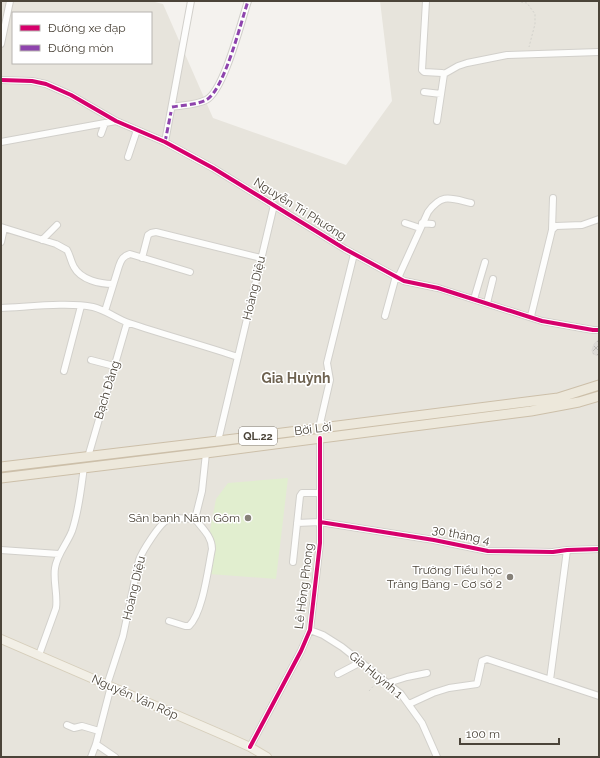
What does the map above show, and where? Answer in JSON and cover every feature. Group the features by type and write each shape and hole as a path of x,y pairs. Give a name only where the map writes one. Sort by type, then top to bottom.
{"highway":[{"name":"Bời Lời","path":"1,467 558,398 599,385"},
{"name":"Bời Lời","path":"1,478 530,411 579,402 599,396"},
{"path":"320,428 320,438"}],"main road":[{"name":"Nguyễn Văn Rốp","path":"1,639 250,747 267,757"}],"street":[{"path":"1,44 10,1"},
{"path":"165,142 191,1"},
{"path":"172,109 205,100 212,96 218,88 248,1"},
{"path":"426,1 422,70 424,72 444,74 467,63 507,55 599,52"},
{"path":"437,121 444,74"},
{"name":"Nguyễn Tri Phương","path":"1,80 32,80 46,84 71,95 116,121 165,142 213,168 354,254 404,280 438,288 542,320 599,330"},
{"path":"424,92 441,94"},
{"path":"1,142 116,121"},
{"path":"102,134 105,123"},
{"path":"128,157 137,130"},
{"path":"386,316 397,277 428,212 435,202 449,198 471,203"},
{"path":"531,316 552,230 552,198"},
{"name":"Hoàng Diệu","path":"218,441 274,205"},
{"path":"552,230 556,226 582,226 599,220"},
{"path":"405,223 421,226 432,224"},
{"path":"42,240 56,225"},
{"path":"1,242 3,227 42,240 67,250 74,267 82,275 100,283 113,284"},
{"path":"142,258 148,235 151,232 261,258"},
{"path":"105,311 118,266 126,255 130,254 190,272"},
{"path":"320,428 330,380 327,363 354,254"},
{"path":"474,299 485,262"},
{"path":"487,303 493,279"},
{"path":"1,308 60,306 92,307 105,311 127,323 238,357"},
{"path":"64,371 81,306"},
{"name":"Bạch Đằng","path":"88,457 127,323"},
{"path":"91,360 114,366"},
{"name":"Lê Hồng Phong","path":"250,747 298,658 310,630 320,543 320,438"},
{"path":"169,621 190,626 193,623 201,602 212,549 210,538 195,519 202,491 206,453"},
{"path":"38,655 56,608 57,600 54,580 55,567 59,554 71,532 74,523 84,467"},
{"path":"293,562 300,496 302,493 320,493"},
{"name":"Hoàng Diệu","path":"91,757 96,744 109,685 123,636 142,550 164,522 169,519 195,519"},
{"name":"30 tháng 4","path":"297,523 320,522 434,540 488,551 553,552 599,549"},
{"path":"1,550 59,554"},
{"path":"550,680 567,550"},
{"name":"Gia Huỳnh 1","path":"310,630 323,635 342,646 401,694 422,723 437,757"},
{"path":"409,704 433,692 477,684 482,661 488,659 599,696"},
{"path":"338,674 361,662"},
{"path":"388,683 427,673"},
{"path":"67,725 74,728 82,726 99,730"},
{"path":"96,744 114,757"}],"path":[{"path":"521,2 527,3 535,14 535,24 528,54"},
{"path":"368,691 380,677"}],"shaded area":[{"path":"1,1 151,1 163,4 213,118 346,165 392,101 380,1 599,1 599,757 1,757"}],"green space":[{"name":"Sân banh Năm Gôm","path":"288,478 276,579 209,574 209,536 216,499 228,483"}],"building":[{"path":"598,340 599,356 593,354 592,350 594,344"}],"marked path":[{"path":"172,107 202,102 213,94 219,84 231,55 248,1"},
{"path":"165,142 171,112"}],"cycle path":[{"path":"1,80 32,81 46,84 71,95 116,121 165,142 213,168 345,249 404,281 438,288 542,321 599,330"},
{"path":"250,747 301,651 310,630 320,543 320,438"},
{"path":"320,522 434,540 488,551 553,552 599,549"}],"place":[{"name":"Sân banh Năm Gôm","path":"248,518"},
{"name":"Trường Tiểu học Trảng Bàng - Cơ sở 2","path":"510,577"}],"district":[{"name":"Gia Huỳnh","path":"296,378"}]}
